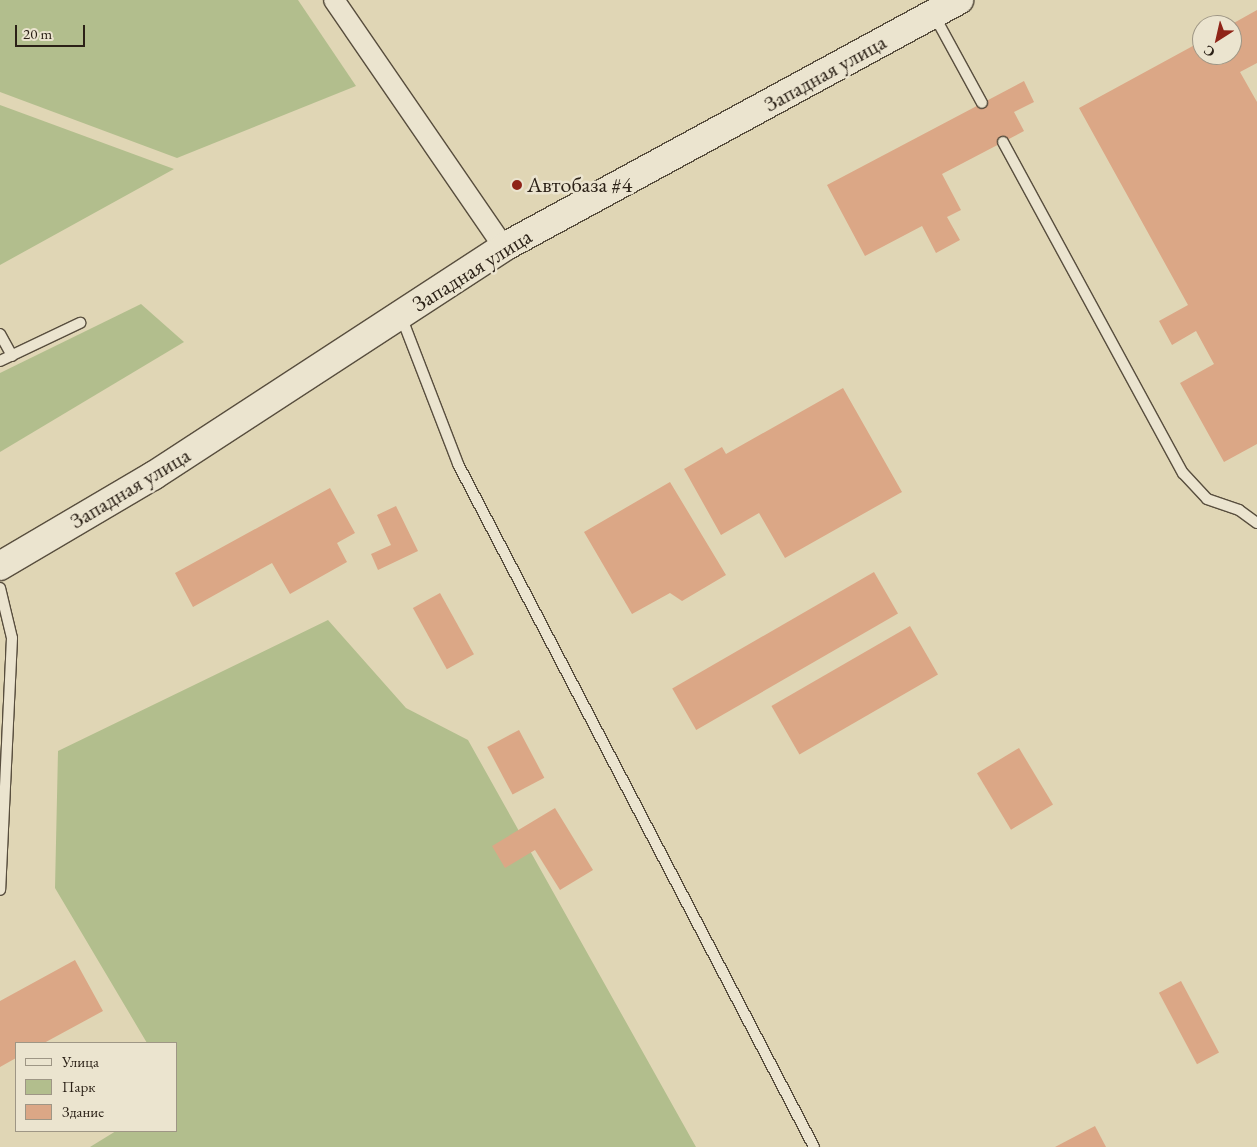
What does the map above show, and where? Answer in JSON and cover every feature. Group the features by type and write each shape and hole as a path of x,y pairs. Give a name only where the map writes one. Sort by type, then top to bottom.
{"main road":[{"name":"Западная улица","path":"0,566 153,476 504,247 959,0"}],"street":[{"path":"334,0 504,247"}],"lane":[{"path":"933,14 982,103"},
{"path":"1003,142 1183,473 1206,499 1240,510 1257,524"},
{"path":"400,315 458,464 814,1147"},
{"path":"0,361 80,323"},
{"path":"0,334 12,356"},
{"path":"0,588 12,638 0,890"}],"green space":[{"path":"0,0 298,0 356,86 177,158 0,92"},
{"path":"0,105 174,169 0,265"},
{"path":"141,304 184,342 0,452 0,373"},
{"path":"328,620 406,708 468,740 696,1147 90,1147 114,1132 178,1132 178,1042 146,1042 55,888 58,751"}],"building":[{"path":"1257,10 1257,63 1240,72 1257,102 1257,444 1224,462 1180,383 1214,364 1196,331 1172,345 1159,321 1188,305 1079,108 1192,46 1192,65 1242,65 1242,18"},
{"path":"1024,81 1034,102 1014,112 1024,131 942,174 961,210 947,217 960,240 936,253 922,226 865,256 827,185"},
{"path":"843,388 902,492 785,558 759,513 721,535 684,469 722,447 726,454"},
{"path":"670,482 726,575 682,601 670,593 632,614 584,532"},
{"path":"330,488 355,533 337,543 347,562 290,594 272,563 193,607 175,573"},
{"path":"396,506 418,551 378,570 371,554 391,545 377,515"},
{"path":"874,572 898,614 696,730 672,688"},
{"path":"440,593 474,654 447,669 413,608"},
{"path":"910,626 938,674 799,754 771,706"},
{"path":"519,730 544,778 513,795 487,747"},
{"path":"1019,748 1053,805 1011,830 977,773"},
{"path":"555,808 593,870 560,890 535,850 505,868 492,846"},
{"path":"75,960 103,1011 46,1042 15,1042 15,1059 0,1067 0,1001"},
{"path":"1181,981 1219,1053 1197,1064 1159,993"},
{"path":"1095,1126 1106,1147 1055,1147"}],"place":[{"name":"Автобаза #4","path":"517,185"}]}
